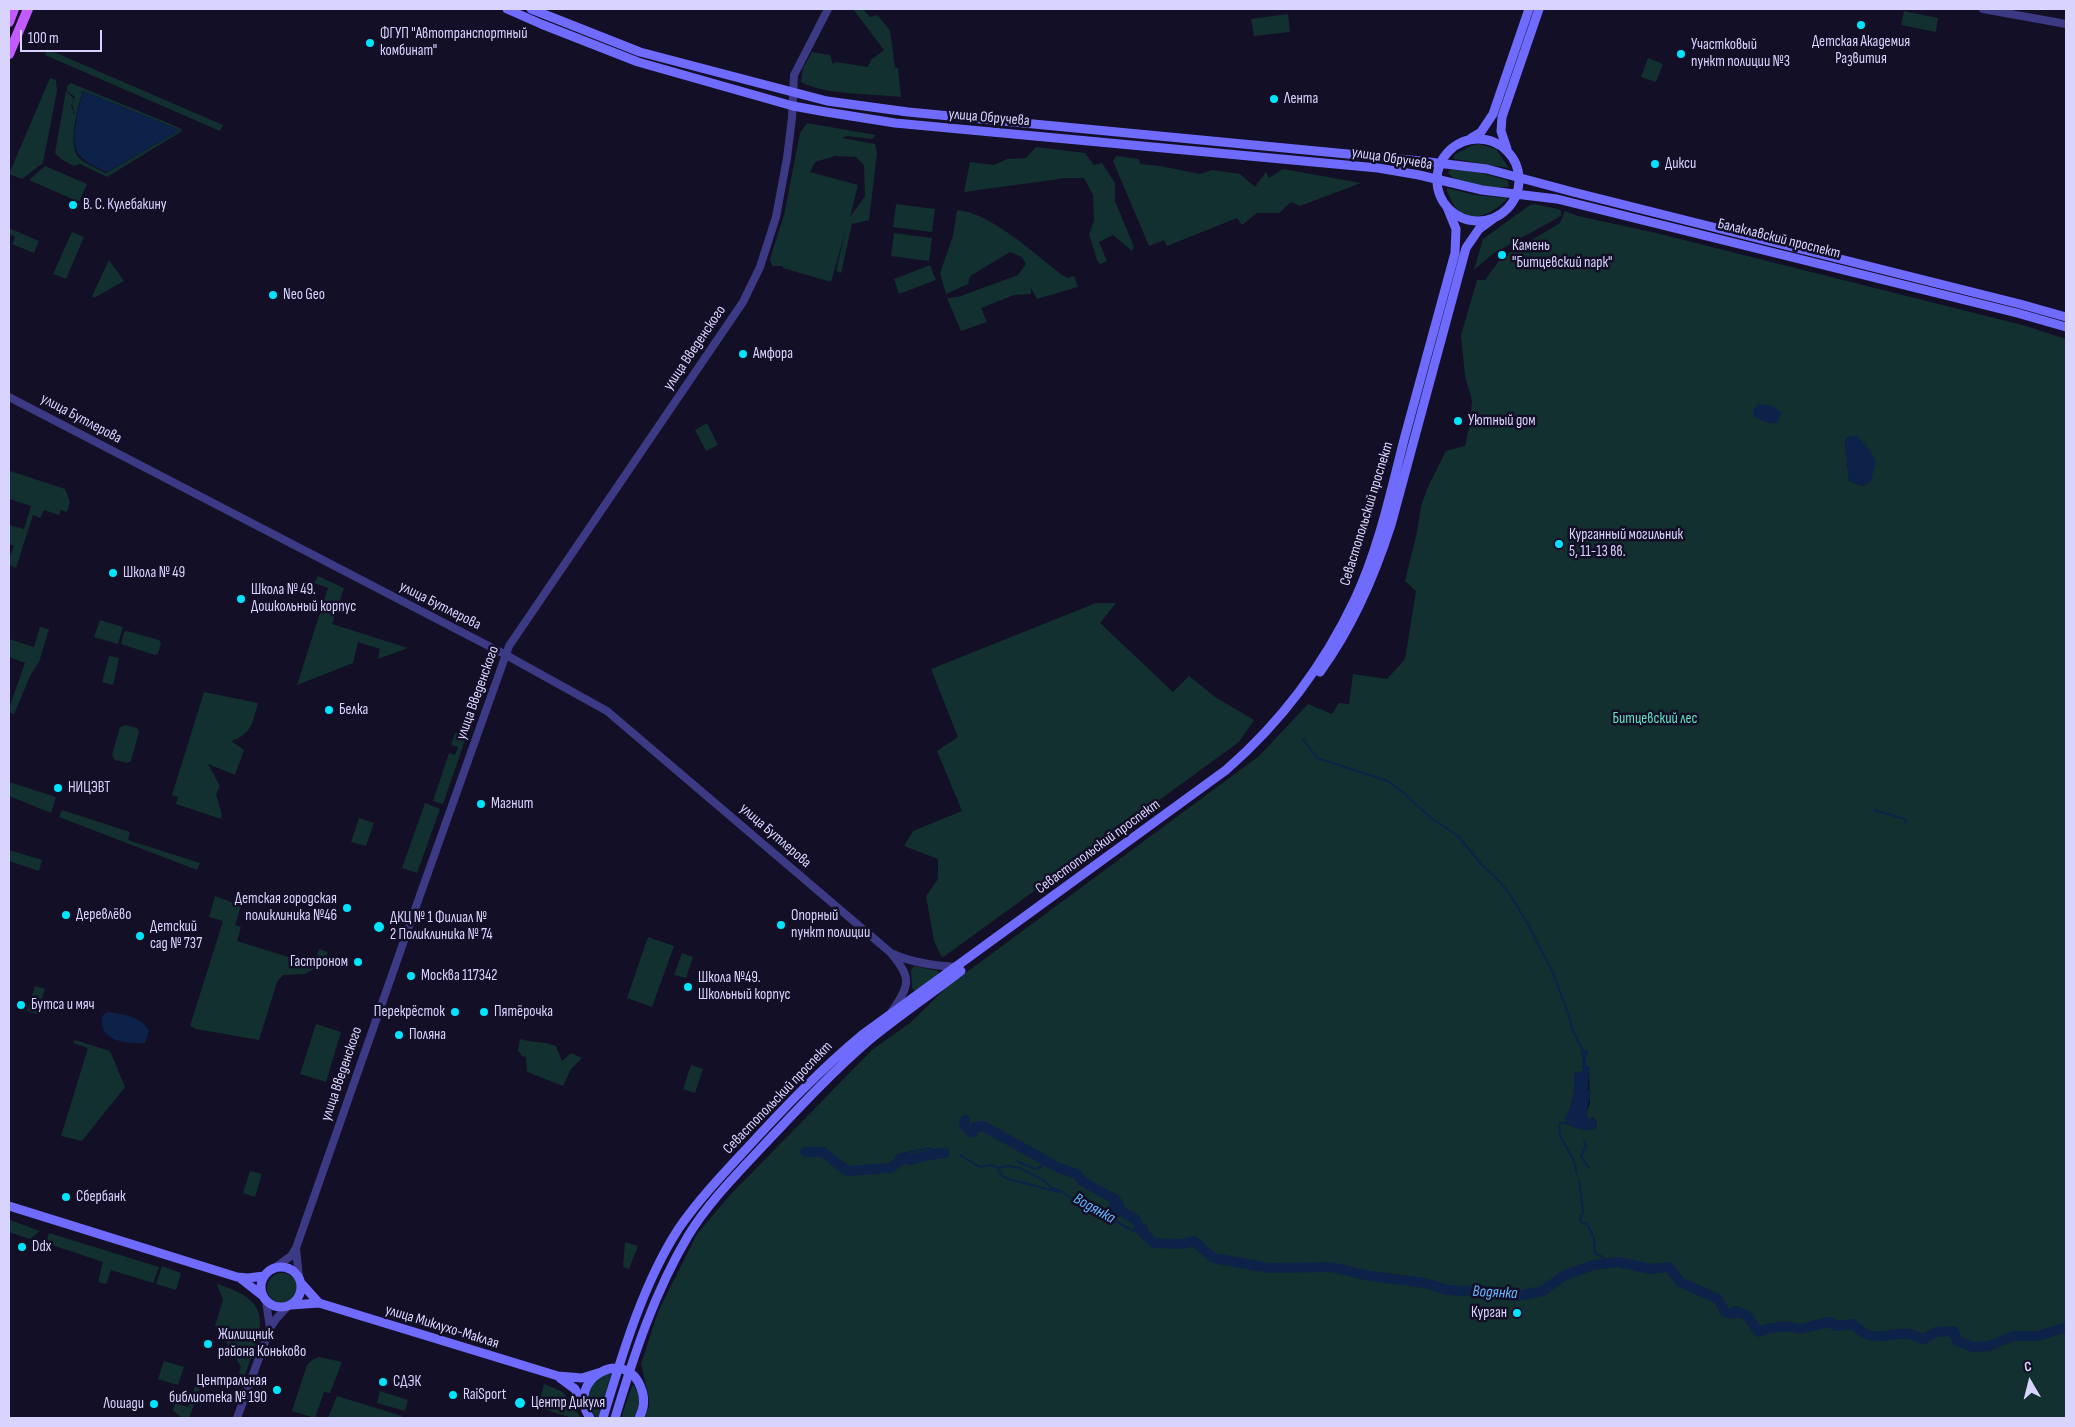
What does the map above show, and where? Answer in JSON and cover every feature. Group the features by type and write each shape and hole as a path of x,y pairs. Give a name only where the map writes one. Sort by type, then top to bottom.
{"main road":[{"path":"9,22 14,9"},
{"path":"9,54 28,9"},
{"name":"улица Обручева","path":"507,9 540,24 638,62 793,106 895,122 1378,168 1419,175 1482,190"},
{"name":"улица Обручева","path":"531,9 640,52 827,101 908,112 1487,169"},
{"path":"1438,180 1441,163 1453,148 1481,132 1493,114 1529,9"},
{"path":"1508,153 1501,131 1502,118 1539,9"},
{"path":"1466,141 1475,139 1492,140 1508,153 1514,160 1519,177 1518,194"},
{"name":"Балаклавский проспект","path":"1487,169 1578,194 1804,249 2066,317"},
{"name":"Севастопольский проспект","path":"602,1418 646,1292 679,1228 695,1207 780,1113 839,1054 891,1013 957,967 1226,770 1249,750 1287,708 1322,660 1356,598 1382,523 1455,253 1456,229 1441,194 1438,180"},
{"name":"Балаклавский проспект","path":"1482,190 1557,199 1606,210 2066,327"},
{"name":"Севастопольский проспект","path":"615,1418 629,1372 657,1295 688,1235 726,1185 844,1063 892,1022 1230,773 1252,754 1291,712 1338,649 1361,606 1391,525 1466,248 1479,229 1509,207 1518,194"},
{"path":"1447,207 1465,219 1480,221 1494,218"},
{"path":"9,1206 237,1277 264,1276 273,1269 290,1269 319,1303"},
{"path":"264,1276 261,1286 264,1299"},
{"path":"237,1277 276,1307 289,1306 300,1296 300,1280"},
{"name":"улица Миклухо-Маклая","path":"289,1306 319,1303 558,1376 582,1378 611,1368 618,1368"},
{"path":"618,1368 629,1372 639,1382 643,1394 643,1406 639,1418"},
{"path":"588,1414 584,1396 585,1389 592,1378 598,1373"},
{"name":"улица Миклухо-Маклая","path":"558,1376 575,1389 588,1414"}],"street":[{"name":"улица Введенского","path":"273,1269 290,1256 296,1248 509,646 743,302 760,267 776,217 787,158 793,106 794,75 828,9"},
{"path":"1983,9 2066,24"},
{"name":"улица Бутлерова","path":"9,396 506,654 620,720 891,953 902,967 907,981 901,998 891,1013"},
{"name":"улица Бутлерова","path":"891,953 913,961 936,966 957,967"},
{"name":"улица Введенского","path":"296,1248 300,1280"},
{"path":"264,1299 270,1328"},
{"path":"238,1418 270,1328 289,1306"}],"green space":[{"path":"853,9 863,9 870,17 877,15 890,30 895,68 898,68 901,97 836,92 801,82 803,68 812,52 830,55 833,64 836,62 868,67 871,60 884,50"},
{"path":"1904,11 1938,18 1936,32 1901,25"},
{"path":"1288,14 1290,32 1254,36 1251,19"},
{"path":"47,49 223,125 220,131 45,55"},
{"path":"1648,58 1663,64 1656,82 1641,77"},
{"path":"50,78 56,80 57,91 43,163 22,179 9,174"},
{"path":"71,83 180,128 182,131 107,177 80,164 74,166 61,159 55,153 66,91 74,99 71,106 74,112 72,114 75,113 72,105 75,97 67,91 67,86","holes":["83,91 180,130 106,173 79,158 74,144 75,125"]},
{"path":"807,123 876,135 872,139 847,136 842,138 875,144 877,153 869,220 852,224 841,273 836,271 846,229 831,282 783,268 783,266 772,266 770,259 784,215 800,133","holes":["835,156 856,157 864,165 865,196 850,217 858,185 810,172 815,162"]},
{"path":"1478,144 1496,149 1509,168 1454,159 1454,155"},
{"path":"1036,147 1085,153 1094,165 1102,163 1115,183 1115,201 1134,247 1132,251 1113,235 1099,242 1107,261 1100,264 1097,260 1089,234 1094,221 1093,195 1084,178 1066,178 964,192 970,162 994,165 1007,159 1026,158"},
{"path":"1116,156 1139,159 1140,164 1200,174 1212,170 1240,174 1255,187 1266,172 1269,178 1283,169 1361,183 1300,206 1291,202 1279,213 1257,213 1242,225 1237,218 1167,246 1164,240 1149,246 1113,161"},
{"path":"45,166 87,184 79,202 29,180"},
{"path":"1449,170 1481,173 1507,180 1509,185 1508,187 1493,187 1468,184 1453,178 1448,173"},
{"path":"1447,188 1475,195 1507,199 1490,212 1483,215 1469,216 1463,214 1455,207"},
{"path":"896,204 935,209 932,232 893,227"},
{"path":"1534,204 1558,209 1561,211 1561,216 1494,253 1474,270 1483,239"},
{"path":"957,210 984,218 998,226 1062,275 1068,278 1074,276 1078,287 1037,299 1031,288 1031,294 1014,295 981,308 987,322 961,331 947,298 958,297 1018,275 1026,264 1022,257 1010,252 970,276 968,284 946,294 940,273 953,236"},
{"name":"Битцевский лес","path":"1565,211 1578,216 1652,232 2026,326 2066,339 2066,1418 644,1418 649,1407 649,1398 641,1364 658,1312 697,1234 730,1195 873,1049 910,1023 948,986 1259,756 1308,704 1332,714 1339,703 1349,704 1353,674 1387,679 1405,659 1416,591 1405,581 1417,532 1421,506 1446,451 1465,446 1470,424 1472,400 1465,376 1461,335 1477,280 1485,280 1501,258 1560,223","holes":["1845,440 1871,481 1862,486 1849,481","1582,1052 1586,1058 1586,1066 1589,1069 1590,1104 1586,1113 1588,1119 1594,1118 1597,1127 1589,1130 1580,1129 1562,1122 1566,1122 1574,1094 1575,1073 1584,1070"]},
{"path":"9,228 39,241 34,253 12,244 15,237 9,234"},
{"path":"72,232 84,237 66,279 53,274"},
{"path":"894,233 932,238 929,261 891,256"},
{"path":"109,260 124,281 94,298 92,296"},
{"path":"930,265 936,280 899,294 894,279"},
{"path":"707,423 718,445 706,451 695,430"},
{"path":"10,471 65,489 70,502 67,512 61,510 59,515 44,510 40,518 33,515 16,568 9,565 9,559 14,546 9,544 9,525 24,529 31,506 9,499"},
{"path":"318,576 344,588 332,624 408,648 378,659 380,649 358,642 353,663 297,685 328,588 314,583"},
{"path":"1096,603 1116,603 1100,623 1173,692 1189,676 1215,697 1254,720 1239,742 942,958 934,941 926,896 938,879 938,859 904,846 913,831 962,811 937,751 958,737 931,669"},
{"path":"100,620 123,627 118,644 94,637"},
{"path":"40,627 49,629 39,662 31,674 14,714 9,712 9,708 25,663 9,657 9,639 34,647"},
{"path":"127,631 159,640 161,643 158,654 155,655 121,644 124,632"},
{"path":"109,656 119,658 113,685 102,682"},
{"path":"204,692 258,703 250,727 243,735 231,741 244,750 235,775 208,764 220,786 216,794 222,815 221,819 176,804 178,797 172,795"},
{"path":"126,725 137,728 139,732 131,761 127,763 115,760 112,755 120,727"},
{"path":"455,733 465,734 465,740 443,804 433,801 449,753 455,755 458,747 451,745"},
{"path":"9,782 56,797 51,813 9,796"},
{"path":"425,803 440,809 417,873 402,868"},
{"path":"62,810 130,832 128,840 200,863 197,870 59,817"},
{"path":"359,818 374,823 366,846 351,842"},
{"path":"9,850 42,860 39,871 9,861"},
{"path":"215,896 241,906 235,925 241,927 237,941 314,965 319,949 328,952 324,963 305,974 283,975 277,982 259,1040 196,1029 190,1026 223,921 209,917"},
{"path":"648,937 674,946 652,1007 627,998"},
{"path":"682,953 693,957 686,978 674,975"},
{"path":"914,966 938,971 939,976 916,992 912,988 911,970"},
{"path":"35,986 45,989 37,1014 27,1011"},
{"path":"316,1024 341,1032 326,1082 300,1074"},
{"path":"520,1039 556,1046 562,1061 571,1053 582,1058 571,1069 563,1086 527,1072 526,1057 522,1056 518,1051"},
{"path":"75,1040 110,1051 125,1087 82,1141 61,1136 88,1048 73,1043"},
{"path":"691,1065 703,1069 695,1093 683,1089"},
{"path":"250,1171 262,1174 255,1197 243,1193"},
{"path":"10,1220 40,1231 30,1239 9,1232"},
{"path":"49,1233 159,1267 153,1283 111,1270 106,1284 98,1282 103,1262 46,1243"},
{"path":"625,1242 638,1246 629,1269 623,1267"},
{"path":"162,1266 181,1273 176,1290 156,1284"},
{"path":"282,1273 293,1277 297,1288 293,1299 282,1303 271,1299 267,1288 271,1277"},
{"path":"217,1284 236,1291 249,1299 257,1308 260,1319 259,1330 245,1375 239,1374 241,1367 215,1326 223,1300"},
{"path":"319,1357 342,1362 330,1393 324,1392 315,1418 292,1411 307,1365"},
{"path":"164,1361 184,1367 178,1385 158,1379"},
{"path":"611,1374 599,1416 596,1417 591,1411 589,1404 588,1396 590,1390 597,1378"},
{"path":"544,1384 563,1392 581,1418 563,1415 534,1406 535,1402 539,1403"},
{"path":"634,1385 639,1398 638,1411 633,1418 621,1418 632,1386"},
{"path":"195,1386 200,1388 189,1418 182,1418 173,1410 175,1403 188,1407"},
{"path":"380,1391 408,1400 405,1411 377,1403"},
{"path":"337,1396 402,1416 401,1418 328,1418"}],"water":[{"path":"83,91 180,130 107,172 85,161 77,150 75,134 77,115"},
{"path":"1759,404 1773,406 1782,413 1777,423 1767,423 1753,416 1753,410"},
{"path":"1849,436 1857,436 1876,461 1871,481 1862,486 1849,481 1845,440"},
{"path":"108,1012 132,1017 142,1022 149,1031 145,1043 129,1043 108,1036 102,1024 103,1015"},
{"path":"1582,1049 1588,1051 1586,1066 1590,1066 1588,1089 1591,1092 1586,1113 1588,1119 1595,1119 1597,1127 1588,1130 1560,1123 1566,1122 1565,1117 1571,1107 1574,1072 1579,1073 1584,1070 1582,1068 1583,1056 1580,1053"}],"waterway":[{"path":"1303,739 1317,758 1388,781 1431,818 1458,836 1482,865 1499,881 1510,894 1530,928 1553,973 1573,1031 1582,1049"},
{"path":"1874,810 1905,819 1906,823"},
{"name":"Водянка","path":"965,1120 964,1125 972,1133 975,1127 983,1126 1059,1168 1077,1174 1082,1181 1116,1200 1119,1205 1113,1207 1118,1212 1121,1211 1134,1218 1139,1227 1143,1229 1142,1232 1154,1243 1183,1244 1194,1241 1213,1258 1270,1268 1331,1267 1370,1276 1425,1283 1444,1289 1458,1291 1479,1290 1516,1296 1543,1291 1563,1276 1593,1265 1618,1262 1651,1269 1669,1267 1680,1282 1718,1299 1725,1312 1733,1314 1736,1311 1746,1315 1759,1332 1787,1326 1799,1329 1830,1322 1836,1326 1853,1324 1860,1331 1874,1336 1909,1334 1924,1339 1936,1332 1954,1331 1957,1341 1973,1347 1989,1346 2013,1336 2038,1336 2066,1327"},
{"path":"1562,1123 1560,1123 1559,1133 1574,1161 1577,1174"},
{"path":"1584,1141 1586,1146 1581,1157 1589,1168"},
{"path":"891,1168 897,1155 929,1148 945,1153"},
{"name":"Водянка","path":"805,1152 823,1152 847,1171 891,1168 903,1158 911,1160 945,1153"},
{"name":"Водянка","path":"960,1155 980,1167 991,1165 998,1168 1008,1166 1020,1168 1043,1180 1052,1188 1063,1192 1075,1201 1148,1238"},
{"path":"1018,1162 1036,1169 1042,1166 1044,1160"},
{"path":"998,1168 1002,1176 1009,1179 1058,1192"},
{"path":"1579,1180 1583,1212 1580,1219 1582,1223 1587,1224 1594,1238 1595,1253 1603,1257 1606,1263"}],"place":[{"name":"Детская Академия Развития","path":"1861,25"},
{"name":"ФГУП \"Автотранспортный комбинат\"","path":"370,43"},
{"name":"Участковый пункт полиции №3","path":"1681,54"},
{"name":"Лента","path":"1274,99"},
{"name":"Дикси","path":"1655,164"},
{"name":"В. С. Кулебакину","path":"73,205"},
{"name":"Камень \"Битцевский парк\"","path":"1502,255"},
{"name":"Neo Geo","path":"273,295"},
{"name":"Амфора","path":"743,354"},
{"name":"Уютный дом","path":"1458,421"},
{"name":"Курганный могильник 5, 11-13 вв.","path":"1559,544"},
{"name":"Школа № 49","path":"113,573"},
{"name":"Школа № 49. Дошкольный корпус","path":"241,599"},
{"name":"Белка","path":"329,710"},
{"name":"НИЦЭВТ","path":"58,788"},
{"name":"Магнит","path":"481,804"},
{"name":"Детская городская поликлиника №46","path":"347,908"},
{"name":"Деревлёво","path":"66,915"},
{"name":"Опорный пункт полиции","path":"781,925"},
{"name":"ДКЦ № 1 Филиал № 2 Поликлиника № 74","path":"379,927"},
{"name":"Детский сад № 737","path":"140,936"},
{"name":"Гастроном","path":"358,962"},
{"name":"Москва 117342","path":"411,976"},
{"name":"Школа №49. Школьный корпус","path":"688,987"},
{"name":"Бутса и мяч","path":"21,1005"},
{"name":"Перекрёсток","path":"455,1012"},
{"name":"Пятёрочка","path":"484,1012"},
{"name":"Поляна","path":"399,1035"},
{"name":"Сбербанк","path":"66,1197"},
{"name":"Ddx","path":"22,1247"},
{"name":"Курган","path":"1517,1313"},
{"name":"Жилищник района Коньково","path":"208,1344"},
{"name":"СДЭК","path":"383,1382"},
{"name":"Центральная библиотека № 190","path":"277,1390"},
{"name":"RaiSport","path":"453,1395"},
{"name":"Центр Дикуля","path":"520,1403"},
{"name":"Лошади","path":"154,1404"}]}
